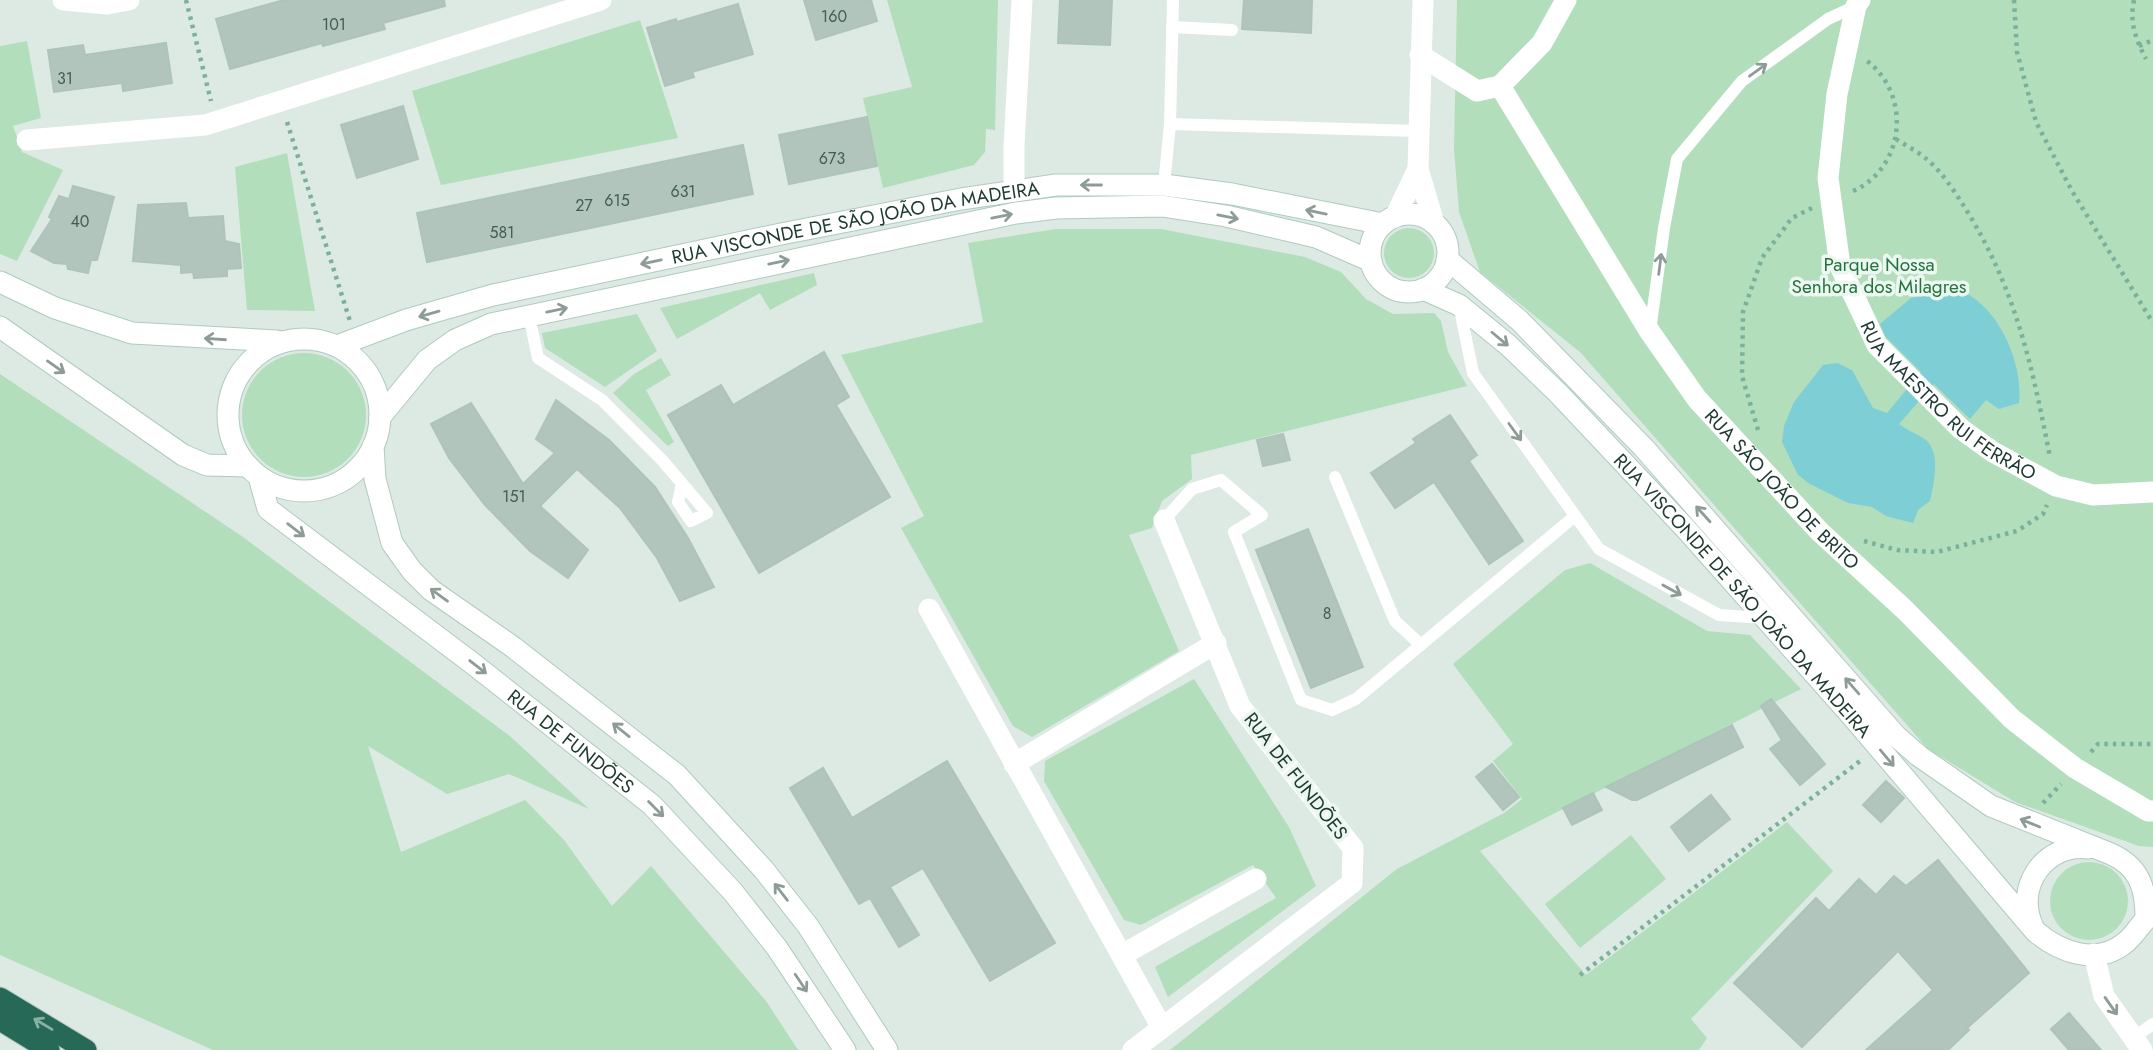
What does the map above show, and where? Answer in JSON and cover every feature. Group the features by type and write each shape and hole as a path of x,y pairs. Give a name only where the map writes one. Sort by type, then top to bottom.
{"highway":[{"path":"0,998 86,1050"},
{"path":"0,1020 49,1050"}],"main road":[{"path":"63,0 107,4 129,0"},
{"path":"27,140 205,125 601,0"},
{"path":"1014,190 1021,0"},
{"path":"1423,0 1418,169 1434,223 1447,246 1443,272 1423,289"},
{"path":"1420,55 1477,91 1500,86 1542,43 1566,0"},
{"name":"RUA MAESTRO RUI FERRÃO","path":"1858,3 1837,94 1828,178 1840,266 1877,345 1961,429 1993,452 2056,486 2093,495 2153,492"},
{"name":"RUA SÃO JOÃO DE BRITO","path":"1500,86 1650,332 1697,399 1820,532 1905,610 2012,719 2075,768 2148,811 2153,811"},
{"path":"1371,261 1375,234 1389,220 1418,169"},
{"name":"RUA VISCONDE DE SÃO JOÃO DA MADEIRA","path":"0,282 55,308 132,333 346,342 406,320 493,295 781,234 1014,190 1056,185 1164,185 1389,220 1408,214 1421,216 1434,223"},
{"name":"RUA VISCONDE DE SÃO JOÃO DA MADEIRA","path":"380,417 427,360 455,340 491,324 963,223 1056,208 1162,206 1226,216 1316,237 1371,261 1384,283 1396,290 1410,292 1423,289 1459,305 1508,345 1558,393 1686,529 1878,747 2035,932 2059,948 2094,954"},
{"name":"RUA VISCONDE DE SÃO JOÃO DA MADEIRA","path":"1447,259 1520,321 1577,377 1707,518 1896,736 1919,756 1991,806 2111,854 2129,864 2153,869"},
{"name":"RUA VISCONDE DE SÃO JOÃO DA MADEIRA","path":"0,327 183,455 207,465 253,472 279,488 301,492 323,489 353,473 361,466 378,432 380,417 377,395 368,375 346,342"},
{"path":"253,472 242,460 231,438 227,414 231,390 243,368 261,352 283,341"},
{"name":"RUA DE FUNDÕES","path":"373,446 374,479 392,543 412,571 431,590 544,671 677,775 764,870 808,926 887,1050"},
{"name":"RUA DE FUNDÕES","path":"253,472 268,509 472,663 652,805 733,892 777,948 845,1050"},
{"name":"RUA DE FUNDÕES","path":"1133,1050 1353,883 1353,848 1240,706 1164,520"},
{"path":"929,609 1162,1028"},
{"path":"1014,764 1216,643"},
{"name":"RUA VISCONDE DE SÃO JOÃO DA MADEIRA","path":"2035,932 2029,920 2028,902 2029,888 2039,867 2062,850 2080,847 2093,849"},
{"path":"2129,864 2141,882 2149,916 2134,934 2116,949 2094,954 2104,996 2138,1044"},
{"path":"1122,955 1256,879"}],"lane":[{"path":"1164,185 1170,124 1173,0"},
{"path":"1650,332 1664,228 1677,159 1742,81 1828,19 1858,3"},
{"path":"1172,27 1232,30"},
{"path":"1170,124 1418,131"},
{"path":"1459,305 1473,373 1599,549 1718,615 1765,618"},
{"path":"528,316 538,358 602,400 682,484"},
{"path":"1335,477 1395,621 1421,645"},
{"path":"1164,520 1192,489 1221,480 1262,515 1234,532 1301,700 1332,710 1356,699 1575,516"},
{"path":"2138,1044 2153,1024"}],"path":[{"path":"186,0 216,121"},
{"path":"2014,0 2017,52 2036,122 2072,191 2153,323"},
{"path":"2134,0 2132,21 2146,59"},
{"path":"2139,46 2153,40"},
{"path":"1758,432 1742,376 1743,312 1762,258 1792,218 1864,186 1888,161 1896,139 1898,119 1894,97 1874,66 1846,50"},
{"path":"281,101 346,342"},
{"path":"1854,533 1864,541 1897,550 1937,552 2017,531 2043,514 2056,486 2027,350 2002,275 1953,189 1925,158 1896,139"},
{"path":"2026,822 2098,744 2153,744"},
{"path":"1580,975 1878,747"}],"green space":[{"path":"887,0 998,0 995,130 986,129 985,152 974,165 883,188 863,98 912,87"},
{"name":"Parque Nossa Senhora dos Milagres","path":"1457,0 2153,0 2153,847 2139,846 2015,802 1928,749 1580,352 1480,272 1459,212 1454,149"},
{"path":"640,20 678,138 441,185 412,91"},
{"path":"27,41 41,118 13,126 22,152 63,170 17,261 0,254 0,46"},
{"path":"287,153 315,311 247,310 235,167"},
{"path":"1409,228 1426,236 1434,253 1426,270 1409,278 1392,270 1384,253 1392,236"},
{"path":"1056,229 1161,229 1305,257 1341,272 1366,299 1393,314 1434,313 1441,321 1448,352 1467,386 1191,455 1192,479 1162,501 1152,528 1129,535 1179,651 1032,737 1013,726 901,528 924,516 841,355 983,322 968,243"},
{"path":"814,273 817,285 770,310 760,293 677,339 660,308"},
{"path":"637,314 657,351 605,387 545,348 542,333"},
{"path":"304,353 328,358 348,371 361,391 366,415 361,439 348,459 328,472 304,477 280,472 260,459 247,439 242,415 247,391 260,371 280,358"},
{"path":"661,358 671,375 646,390 674,442 668,446 613,393 634,374"},
{"path":"0,374 243,537 511,737 589,809 509,774 447,794 368,746 401,852 525,800 564,840 612,906 651,866 766,1001 798,1050 213,1050 0,955"},
{"path":"1590,563 1707,631 1750,635 1801,689 1480,851 1586,975 1787,822 1833,871 1691,1019 1707,1038 1699,1050 1170,1050 1397,869 1504,813 1522,799 1493,761 1513,744 1453,664 1565,570"},
{"path":"1194,679 1289,827 1316,886 1168,997 1155,967 1276,898 1253,865 1141,925 1124,920 1044,781 1045,761"},
{"path":"1631,835 1666,879 1580,948 1545,904"},
{"path":"2089,862 2104,865 2117,873 2125,886 2128,901 2125,916 2117,929 2104,937 2089,940 2074,937 2061,929 2053,916 2050,901 2053,886 2061,873 2074,865"}],"water":[{"path":"1951,288 1967,294 1981,304 2003,333 2017,369 2019,403 1999,409 1986,400 1970,419 1934,384 1899,424 1929,443 1935,458 1930,501 1918,510 1913,523 1886,516 1872,507 1848,503 1798,475 1782,442 1784,426 1794,402 1823,365 1837,363 1852,370 1873,408 1887,413 1921,372 1885,336 1880,324 1911,298"}],"building":[{"path":"284,0 444,0 445,6 383,23 385,29 323,46 322,43 230,69 216,19"},
{"path":"804,0 871,0 877,21 816,40"},
{"path":"1060,0 1112,0 1110,45 1058,43"},
{"path":"1244,0 1312,0 1311,33 1242,29"},
{"path":"738,4 753,54 692,72 694,77 665,86 647,28"},
{"path":"166,43 172,83 123,91 122,83 54,92 48,50 83,45 85,55"},
{"path":"403,106 418,159 357,178 341,125"},
{"path":"867,117 877,166 789,184 779,135"},
{"path":"743,145 753,194 427,262 417,213"},
{"path":"73,186 114,197 97,260 91,260 88,273 68,269 67,264 54,263 31,251 52,219 49,217 59,196 69,199"},
{"path":"186,203 188,218 223,216 225,241 239,244 241,268 227,269 227,276 194,278 193,272 181,273 181,265 133,261 138,205"},
{"path":"824,352 849,397 836,405 890,497 759,573 668,415 721,385 733,405"},
{"path":"556,400 609,440 655,487 688,538 714,587 680,601 657,558 620,508 577,469 540,506 588,550 568,578 530,551 485,505 449,458 431,424 471,403 523,484 555,453 536,439"},
{"path":"1450,415 1477,455 1469,461 1523,541 1489,564 1434,482 1395,508 1371,473 1416,443 1413,439"},
{"path":"1283,434 1290,460 1263,466 1257,440"},
{"path":"1308,529 1363,667 1311,688 1256,550"},
{"path":"1771,699 1825,764 1800,785 1770,749 1782,740 1761,706"},
{"path":"1732,725 1743,747 1637,800 1606,787"},
{"path":"947,761 1055,943 990,981 923,868 890,887 919,935 899,947 870,898 859,904 790,788 823,768 852,818"},
{"path":"1492,764 1519,797 1503,810 1476,777"},
{"path":"1886,781 1904,798 1881,822 1863,805"},
{"path":"1593,793 1602,810 1572,825 1563,808"},
{"path":"1711,795 1730,819 1689,851 1671,827"},
{"path":"1938,860 2029,973 1967,1028 1969,1030 1948,1050 1866,1050 1933,990 1898,951 1802,1047 1734,983 1816,898 1829,911 1859,879 1876,895 1894,876 1906,886"},
{"path":"2069,1013 2101,1050 2069,1050 2051,1029"}]}
